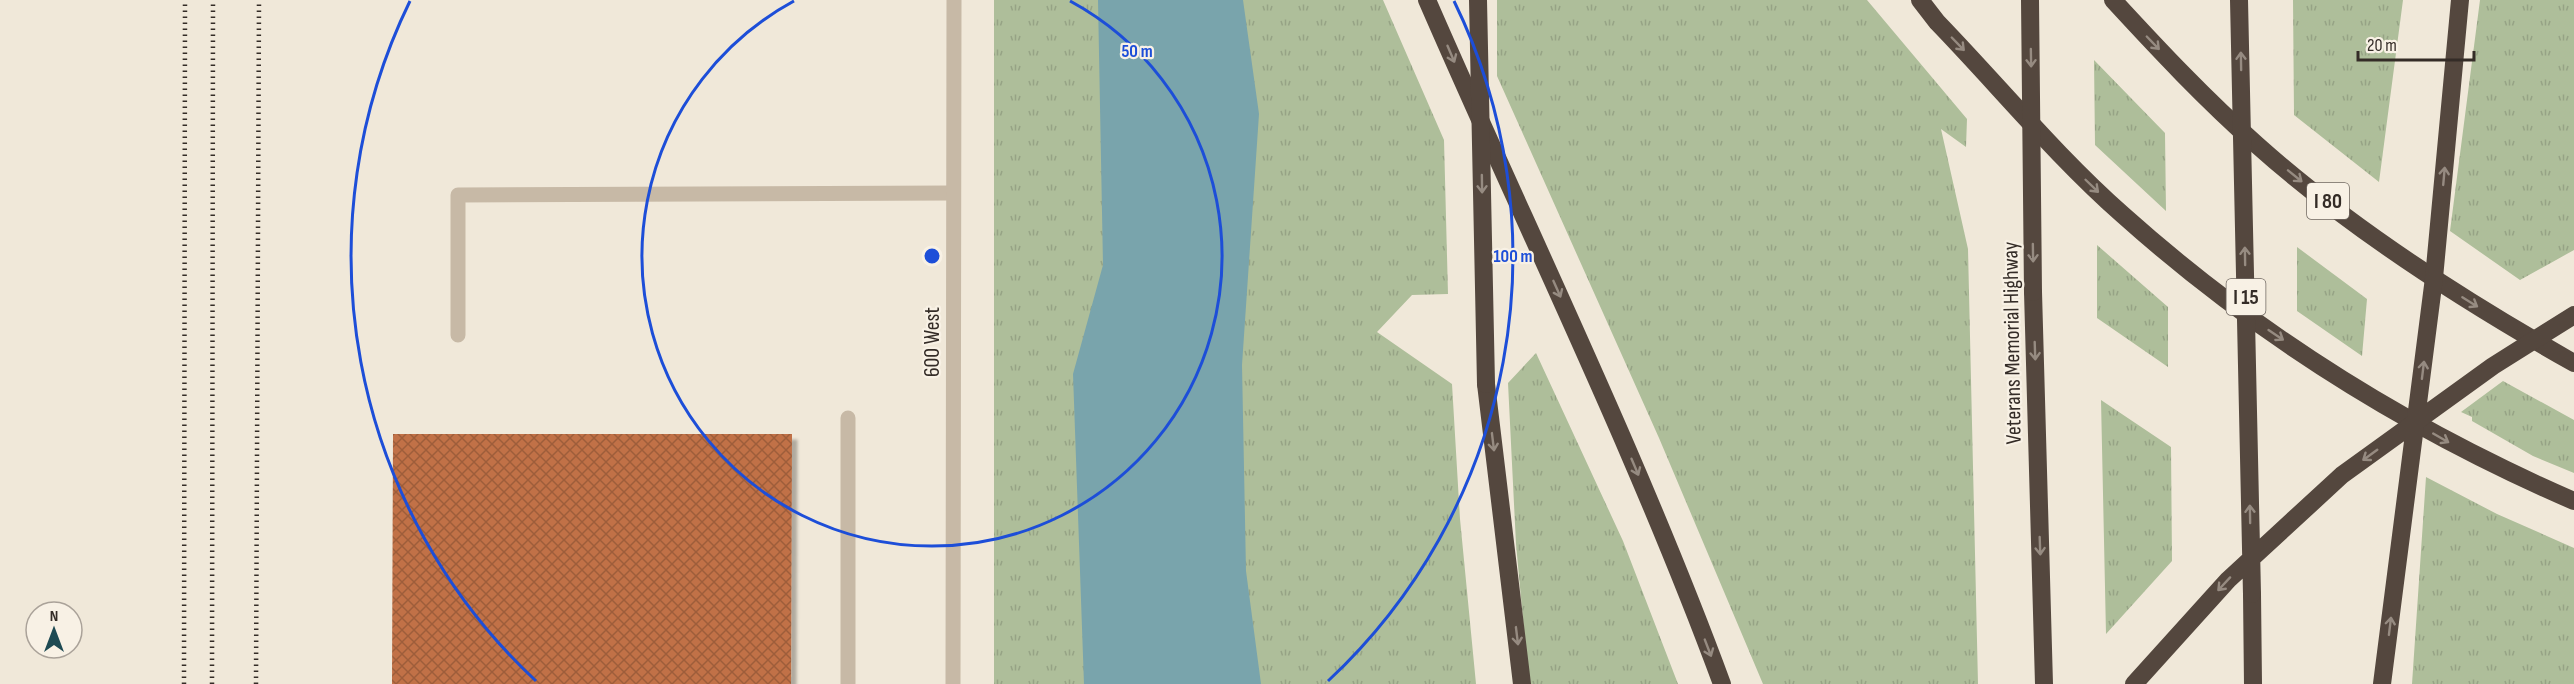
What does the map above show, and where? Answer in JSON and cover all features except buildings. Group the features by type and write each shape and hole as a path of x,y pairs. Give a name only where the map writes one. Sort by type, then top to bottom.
{"highway":[{"path":"1427,0 1613,414 1666,539 1722,684"},
{"path":"1478,0 1486,384 1522,684"},
{"path":"1920,0 1937,22 2092,187 2122,215 2222,296 2284,341 2394,411 2461,449 2574,501"},
{"name":"Veterans Memorial Highway","path":"2030,0 2033,292 2044,684"},
{"name":"I 80","path":"2113,0 2225,115 2301,182 2464,298 2574,363"},
{"name":"I 15","path":"2239,0 2253,684"},
{"path":"2382,684 2434,278 2460,0"},
{"path":"2134,684 2228,580 2342,475 2493,366 2574,315"}],"street":[{"name":"600 West","path":"953,684 954,0"},
{"path":"458,335 458,195 953,193"},
{"path":"848,418 848,684"}],"green space":[{"path":"994,0 1383,0 1444,140 1448,294 1412,295 1377,332 1452,384 1460,519 1476,684 994,684"},
{"path":"1497,0 1867,0 1967,119 1966,147 1941,129 1968,249 1978,684 1763,684 1659,438 1497,76"},
{"path":"2293,0 2403,0 2379,182 2294,115"},
{"path":"2480,0 2574,0 2574,250 2520,280 2450,231"},
{"path":"2094,60 2165,133 2166,211 2095,145"},
{"path":"2097,245 2168,307 2168,367 2097,318"},
{"path":"2297,247 2367,299 2362,356 2297,311"},
{"path":"1536,353 1623,541 1678,684 1529,684 1516,544 1508,383"},
{"path":"2503,381 2574,420 2574,473 2533,456 2472,421 2472,417 2461,412"},
{"path":"2101,400 2171,447 2172,561 2106,634"},
{"path":"2426,477 2497,514 2574,548 2574,684 2412,684"}],"water":[{"path":"1098,0 1243,0 1259,114 1242,365 1246,571 1261,684 1084,684 1073,374 1103,265"}],"railway":[{"path":"184,684 185,0"},
{"path":"212,684 213,0"},
{"path":"256,684 259,0"}]}
